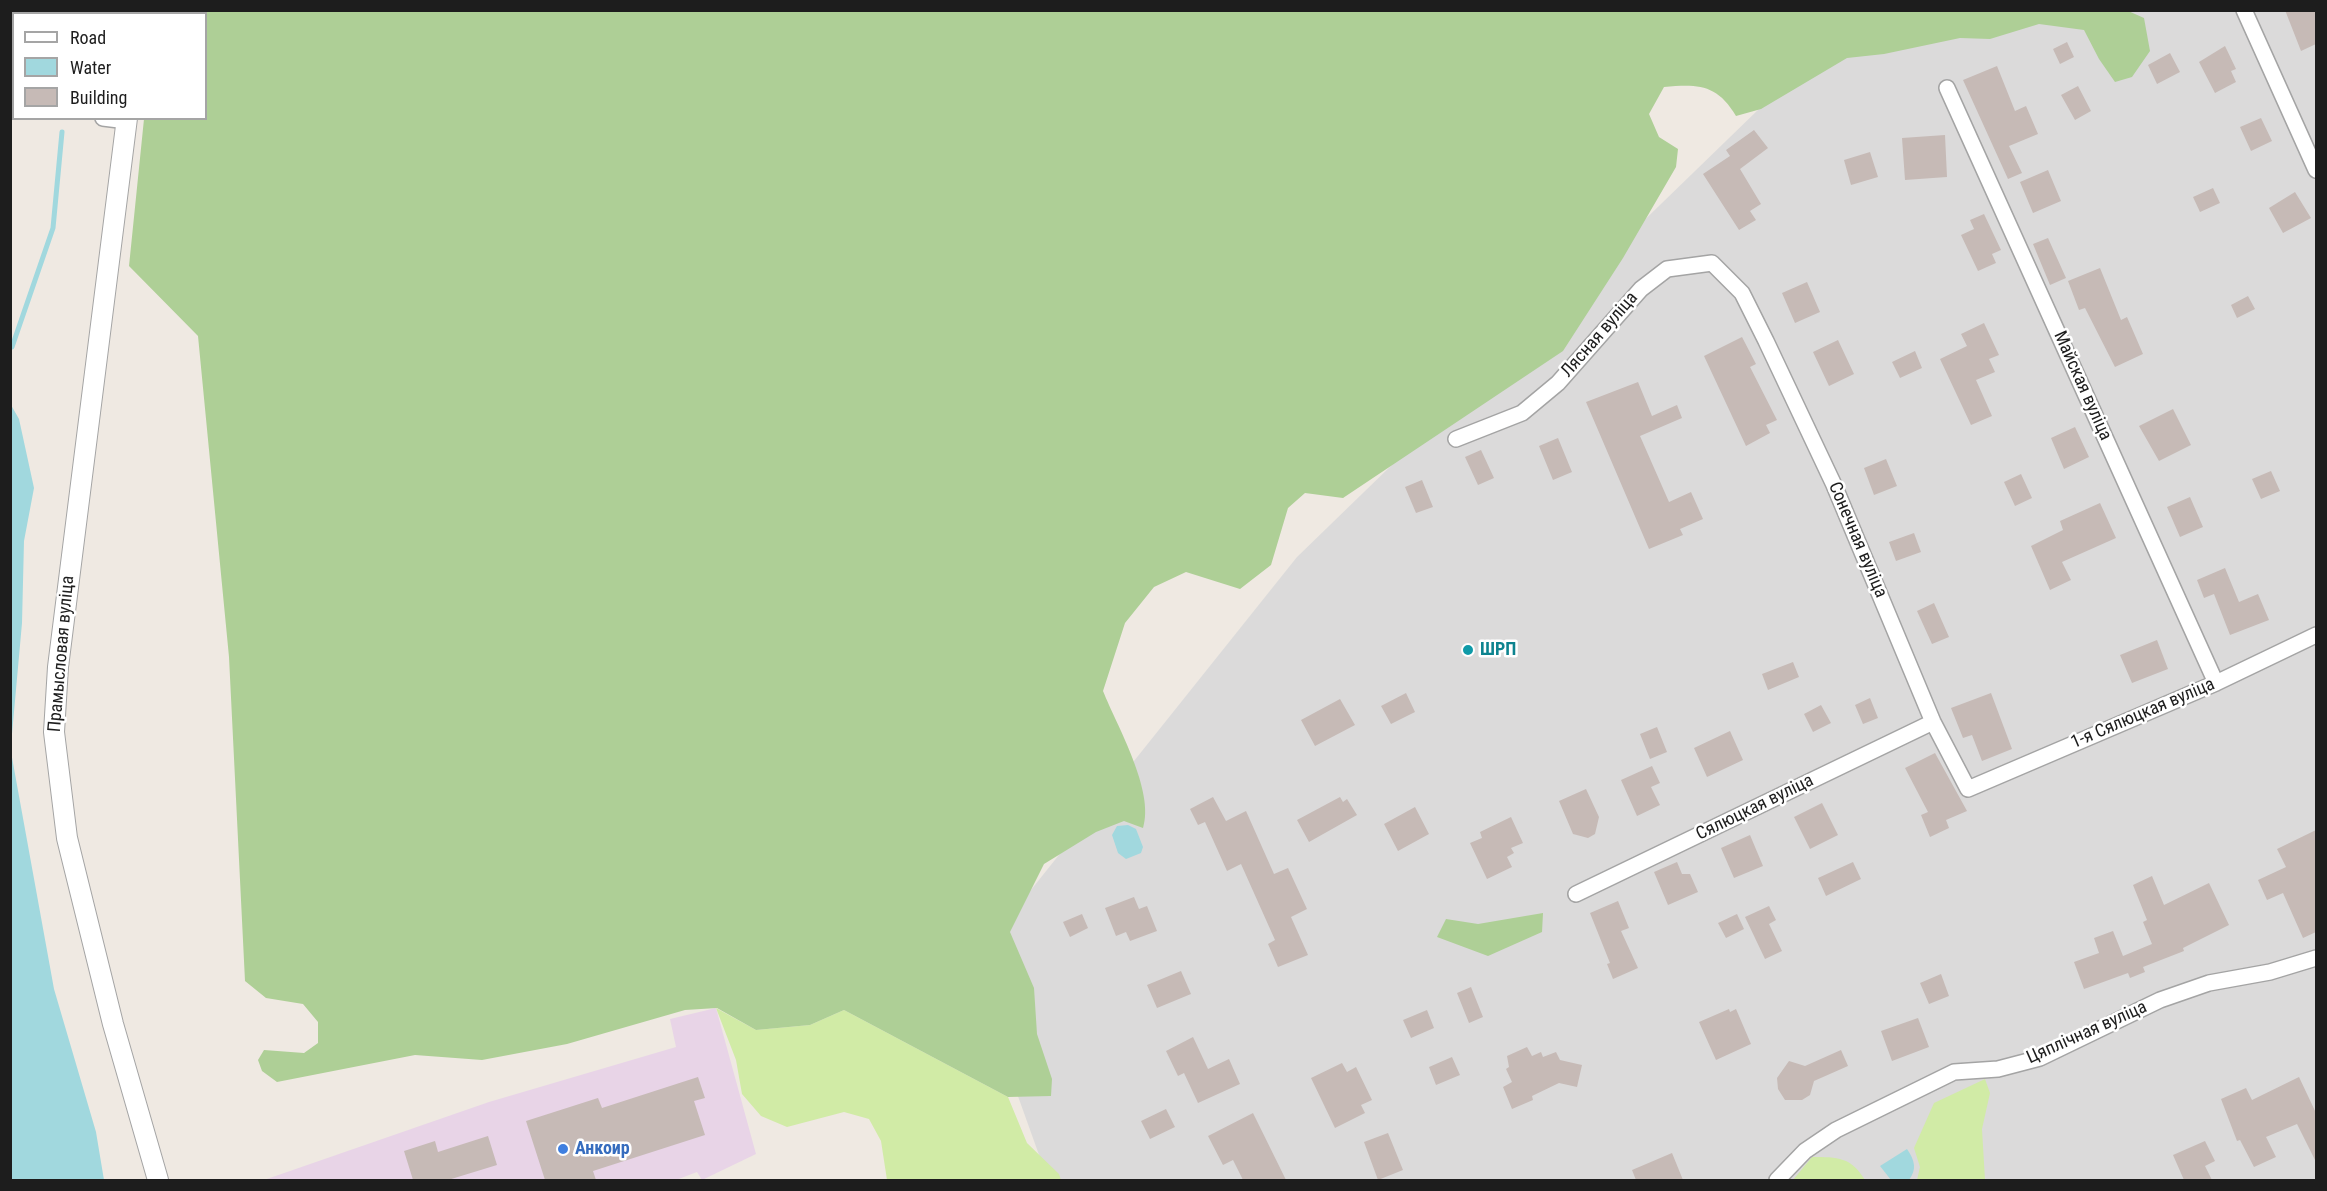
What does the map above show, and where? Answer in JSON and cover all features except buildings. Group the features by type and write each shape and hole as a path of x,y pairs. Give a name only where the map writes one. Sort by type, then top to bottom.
{"street":[{"path":"2244,10 2316,170"},
{"name":"Майская вуліца","path":"1947,88 2216,683"},
{"name":"Прамысловая вуліца","path":"127,120 59,656 54,732 60,795 70,850 113,1024 158,1180"},
{"name":"Лясная вуліца","path":"1456,439 1522,413 1558,383 1641,289 1667,269 1712,263 1742,293"},
{"name":"Сонечная вуліца","path":"1742,293 1834,485 1934,722 1968,789"},
{"name":"1-я Сялюцкая вуліца","path":"1968,789 2216,683 2316,635"},
{"name":"Сялюцкая вуліца","path":"1576,894 1934,722"},
{"name":"Цяплічная вуліца","path":"1777,1180 1805,1151 1836,1130 1954,1072 1998,1069 2040,1058 2160,1000 2209,983 2270,972 2316,958"}],"shaded area":[{"path":"1860,11 2316,11 2316,1180 1048,1180 971,965 1297,557"},
{"path":"716,1008 756,1154 702,1180 697,1172 676,1180 264,1180 489,1102 676,1047 670,1019"}],"green space":[{"path":"2126,10 2144,18 2150,51 2132,77 2115,82 2099,59 2084,30 2039,24 1990,39 1960,38 1884,54 1847,58 1761,109 1736,116 1722,98 1706,88 1664,87 1649,114 1659,137 1678,149 1676,167 1623,258 1563,351 1343,498 1305,493 1288,508 1271,565 1240,589 1186,572 1154,587 1125,623 1103,691 1139,778 1144,796 1143,828 1124,821 1096,832 1044,864 1010,932 1034,988 1037,1034 1052,1079 1051,1096 1008,1097 844,1010 810,1025 756,1030 717,1008 685,1010 567,1044 482,1060 415,1055 277,1082 262,1071 258,1060 264,1050 304,1053 318,1043 318,1022 303,1004 266,998 245,981 229,657 198,336 129,266 144,120 207,120 207,12 145,11"},
{"path":"1543,913 1542,932 1488,956 1437,937 1446,919 1478,924"},
{"path":"716,1008 756,1030 810,1025 844,1010 1008,1097 1027,1143 1059,1174 1061,1180 887,1180 881,1141 869,1119 844,1112 787,1127 761,1116 742,1094 736,1060"},
{"path":"1985,1079 1990,1093 1982,1129 1985,1180 1917,1180 1920,1167 1914,1148 1934,1103"},
{"path":"1812,1157 1843,1160 1860,1172 1865,1180 1793,1180"}],"water":[{"path":"11,405 19,419 34,488 24,541 22,623 11,745"},
{"path":"11,752 54,989 96,1132 104,1180 11,1180"},
{"path":"1128,825 1136,829 1143,847 1141,853 1126,859 1118,853 1112,835 1117,826"},
{"path":"1907,1149 1914,1165 1912,1176 1909,1180 1891,1180 1880,1166"}],"waterway":[{"path":"12,347 53,228 62,132"}],"place":[{"name":"ШРП","path":"1468,650"},
{"name":"Анкоир","path":"563,1149"}]}
